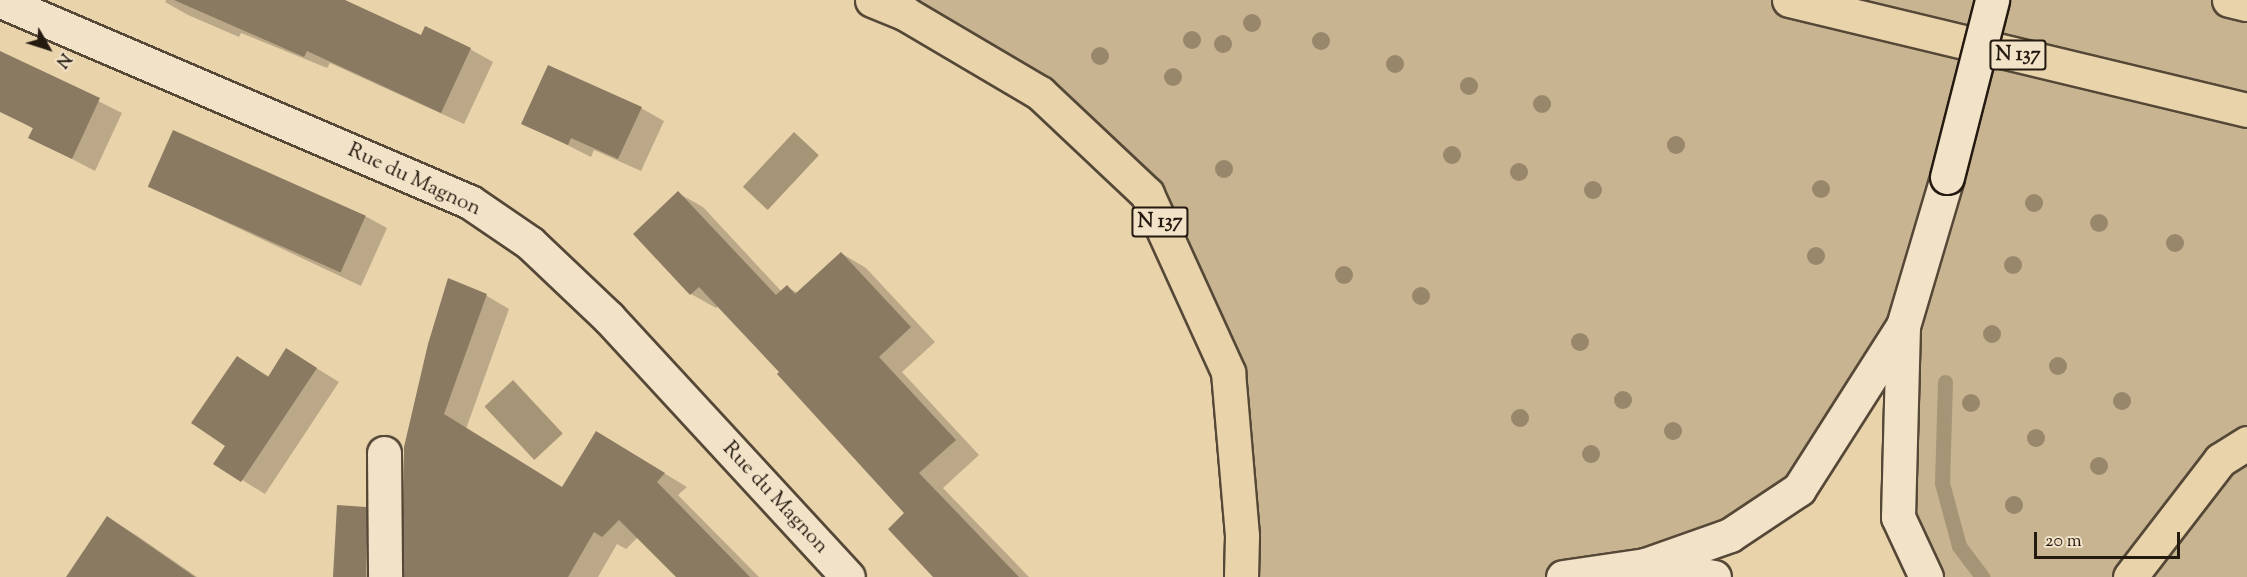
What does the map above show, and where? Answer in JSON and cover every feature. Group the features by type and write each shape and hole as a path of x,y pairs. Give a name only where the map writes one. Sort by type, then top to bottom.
{"highway":[{"name":"N 137","path":"872,0 906,14 1040,93 1147,194 1228,372 1242,536 1241,577"},
{"name":"N 137","path":"1789,0 2247,110"},
{"path":"2229,0 2247,4"},
{"path":"2130,577 2220,460 2247,443"}],"street":[{"path":"1926,577 1898,517 1903,326 1947,177 1992,0"},
{"name":"Rue du Magnon","path":"1,1 470,202 530,243 609,318 848,577"},
{"path":"1563,577 1645,565 1730,535 1799,489 1903,326"},
{"path":"384,453 385,577"},
{"path":"1645,565 1714,577"}],"shaded area":[{"path":"872,0 2247,0 2247,577 1926,577 1898,517 1903,327 1799,489 1647,565 1714,577 1241,577 1228,372 1147,194 1040,93"},
{"path":"794,132 819,155 768,210 743,187"},
{"path":"513,380 563,433 534,460 484,407"}],"building":[{"path":"174,0 345,0 421,35 425,26 471,48 441,113 307,51 304,57"},
{"path":"0,51 100,98 72,159 28,138 33,128 0,112"},
{"path":"548,65 642,107 618,159 571,138 568,145 521,124"},
{"path":"173,130 366,216 341,272 148,187"},
{"path":"678,191 776,295 787,285 795,294 841,252 911,327 879,357 956,440 919,473 1019,577 933,577 888,529 904,513 777,374 779,372 699,287 690,295 633,234"},
{"path":"448,278 487,294 444,414 562,487 596,431 665,473 657,482 750,577 676,577 619,520 602,537 594,532 568,577 404,577 404,447 428,344"},
{"path":"286,348 317,368 241,482 213,464 225,446 191,423 237,356 268,377"},
{"path":"337,505 366,507 366,577 333,577"},
{"path":"107,516 195,577 66,577"}],"waterway":[{"path":"1945,382 1942,483 1959,546 1982,577"}]}
